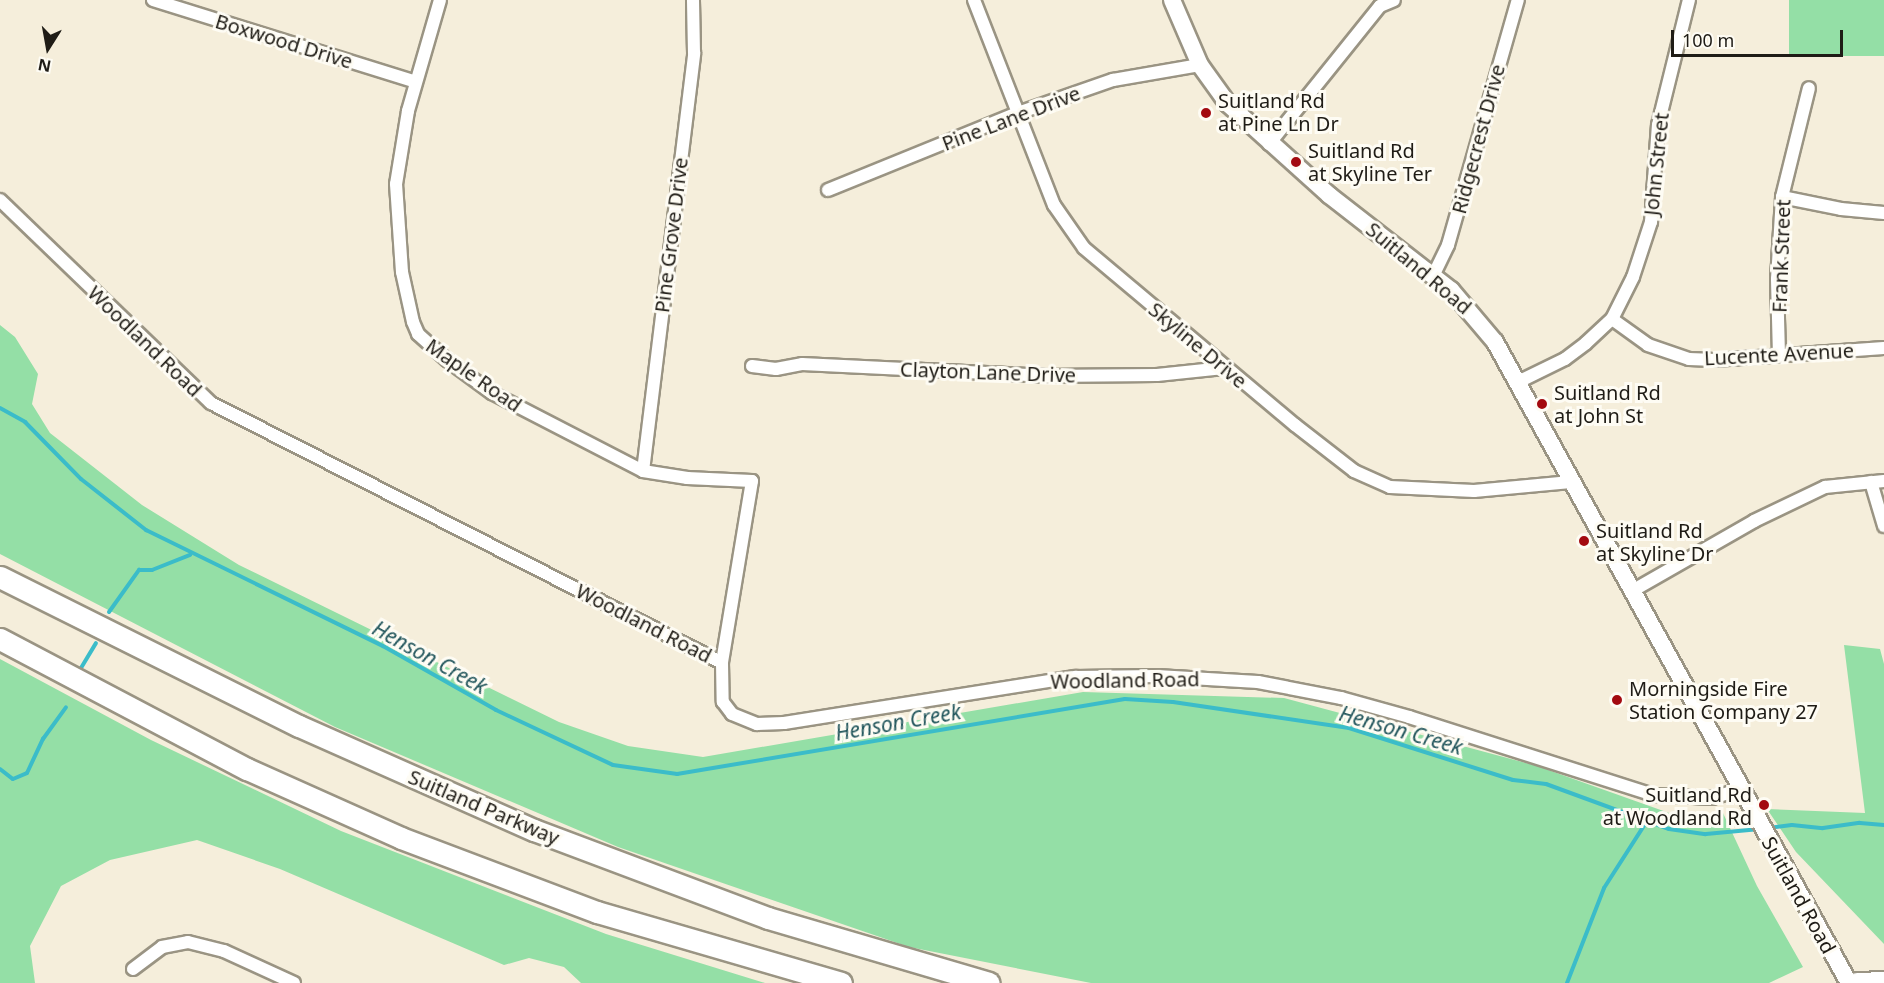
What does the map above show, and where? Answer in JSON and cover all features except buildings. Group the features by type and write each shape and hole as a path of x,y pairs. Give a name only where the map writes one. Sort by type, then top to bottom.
{"highway":[{"name":"Suitland Parkway","path":"0,577 232,694 534,830 758,915 989,983"},
{"path":"0,639 238,764 401,838 607,915 841,983"},
{"path":"1857,983 1884,982"}],"main road":[{"name":"Suitland Road","path":"1172,0 1200,65 1228,104 1269,144 1433,276 1484,326 1518,381 1571,482 1849,983"}],"street":[{"name":"Boxwood Drive","path":"153,0 416,82"},
{"name":"Maple Road","path":"440,0 400,148 396,217 407,302 418,334 492,393 644,471 687,478 752,481 722,663"},
{"name":"Pine Grove Drive","path":"644,471 694,53 693,0"},
{"name":"Skyline Drive","path":"974,0 1054,205 1084,248 1224,368 1371,482 1410,489 1474,491 1571,482"},
{"path":"1269,144 1379,3 1394,0"},
{"name":"Ridgecrest Drive","path":"1433,276 1448,245 1518,0"},
{"name":"John Street","path":"1518,381 1565,358 1612,319 1633,277 1651,222 1658,125 1689,0"},
{"name":"Pine Lane Drive","path":"828,190 1018,113 1113,80 1200,65"},
{"name":"Frank Street","path":"1779,356 1777,279 1782,197 1809,88"},
{"path":"1782,197 1841,210 1884,213"},
{"name":"Woodland Road","path":"0,200 174,371 211,403 722,663 723,702 732,714 757,724 784,723 1076,677 1204,678 1258,682 1341,698 1503,745 1614,786 1654,795 1712,798 1741,789"},
{"name":"Lucente Avenue","path":"1612,319 1648,345 1689,358 1779,356 1884,348"},
{"name":"Clayton Lane Drive","path":"752,366 777,369 802,364 1044,376 1157,375 1224,368"},
{"path":"1632,591 1754,521 1825,487 1884,481"},
{"path":"1871,482 1884,526"},
{"path":"133,969 162,947 188,942 224,951 294,983"}],"green space":[{"path":"1789,0 1884,0 1884,56 1789,56"},
{"path":"0,325 15,337 38,374 32,404 50,433 142,505 239,565 559,722 628,746 703,757 1083,692 1284,698 1537,766 1686,819 1723,813 1757,886 1803,967 1769,983 1091,983 909,947 618,847 335,727 0,554"},
{"path":"1844,645 1880,649 1884,664 1884,944 1796,852 1767,809 1865,813"},
{"path":"0,659 151,740 341,831 606,934 765,983 581,983 564,967 529,958 504,965 280,869 197,840 110,860 61,886 30,946 35,983 0,983"}],"waterway":[{"name":"Henson Creek","path":"0,408 25,422 81,479 146,530 383,646 496,710 613,765 677,774 1125,699 1173,702 1349,728 1513,780 1546,784 1669,829 1706,834 1760,829"},
{"path":"109,612 139,570 152,570 190,555"},
{"path":"81,668 96,643"},
{"path":"0,769 13,779 27,773 43,739 66,707"},
{"path":"1567,983 1604,888 1647,821"},
{"name":"Henson Creek","path":"1768,828 1792,825 1823,828 1860,823 1884,825"}],"place":[{"name":"Suitland Rd at Pine Ln Dr","path":"1206,113"},
{"name":"Suitland Rd at Skyline Ter","path":"1296,162"},
{"name":"Suitland Rd at John St","path":"1542,404"},
{"name":"Suitland Rd at Skyline Dr","path":"1584,541"},
{"name":"Morningside Fire Station Company 27","path":"1617,700"},
{"name":"Suitland Rd at Woodland Rd","path":"1764,805"}]}
